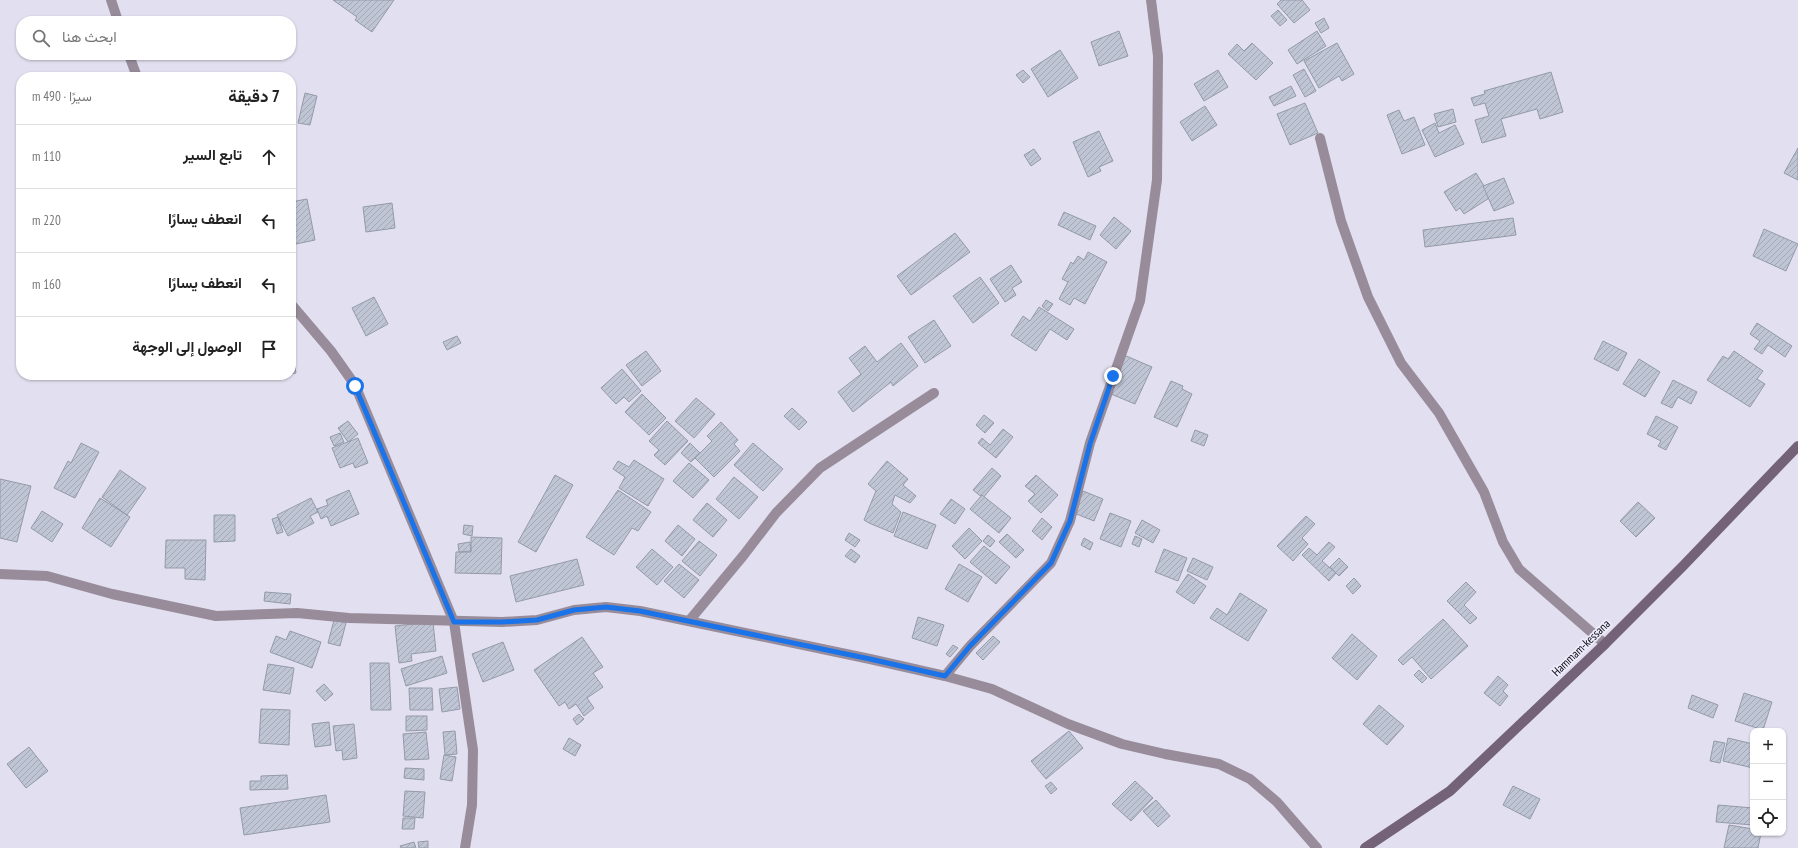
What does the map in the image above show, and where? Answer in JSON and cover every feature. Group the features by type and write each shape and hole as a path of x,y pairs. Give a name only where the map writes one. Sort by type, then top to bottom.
{"street":[{"path":"111,0 116,16"},
{"path":"945,676 970,646 1051,563 1070,521 1090,444 1140,301 1157,180 1158,56 1151,0"},
{"path":"131,60 135,72"},
{"path":"1320,138 1341,221 1365,290 1401,363 1438,413 1480,485 1503,542 1519,568 1605,644"},
{"path":"296,310 331,351 355,386 454,622 473,750 472,806 465,848"},
{"path":"689,621 743,556 776,513 820,468 934,394"},
{"name":"Hammam-kessana","path":"1365,848 1450,791 1605,644 1683,566 1798,446"},
{"path":"0,574 47,576 112,594 216,616 297,613 349,618 454,622 502,622 537,620 574,610 606,607 640,611 863,657 945,676 992,689 1068,724 1122,744 1218,764 1250,779 1277,802 1317,848"}],"building":[{"path":"333,0 394,0 372,32 355,20 357,17"},
{"path":"1281,0 1302,0 1310,10 1294,23 1277,4"},
{"path":"1278,10 1287,20 1280,26 1271,16"},
{"path":"1324,18 1329,28 1321,33 1315,23"},
{"path":"1119,31 1128,56 1099,66 1091,42"},
{"path":"1317,31 1326,46 1297,64 1288,50"},
{"path":"1252,43 1273,63 1256,80 1228,54 1237,44 1244,51"},
{"path":"1337,43 1354,74 1342,81 1339,76 1319,88 1304,61"},
{"path":"1060,50 1078,78 1048,97 1031,69"},
{"path":"1304,69 1316,91 1305,97 1293,75"},
{"path":"1023,70 1030,77 1023,83 1016,75"},
{"path":"1218,70 1228,87 1204,101 1194,84"},
{"path":"1551,72 1563,112 1540,119 1537,109 1501,119 1506,136 1482,143 1475,120 1489,116 1485,103 1474,106 1471,98 1485,94 1484,91"},
{"path":"1291,86 1296,96 1274,106 1269,97"},
{"path":"305,93 317,96 310,125 298,123"},
{"path":"1305,103 1318,133 1290,145 1277,114"},
{"path":"1205,106 1217,125 1192,141 1180,122"},
{"path":"1453,109 1456,122 1438,127 1434,114"},
{"path":"1399,110 1404,121 1414,117 1425,145 1402,154 1387,115"},
{"path":"1435,123 1439,133 1455,125 1464,144 1435,157 1422,130"},
{"path":"1099,131 1113,161 1099,167 1101,171 1088,177 1073,142"},
{"path":"1798,148 1798,180 1784,173"},
{"path":"1034,149 1041,159 1031,166 1024,155"},
{"path":"1476,173 1491,197 1464,214 1460,208 1456,211 1444,192"},
{"path":"1504,178 1514,203 1494,211 1483,186"},
{"path":"307,199 315,240 296,244 296,201"},
{"path":"392,203 395,228 366,232 363,207"},
{"path":"1064,212 1096,226 1090,240 1058,225"},
{"path":"1114,217 1131,231 1116,249 1100,235"},
{"path":"1513,218 1516,235 1425,247 1423,230"},
{"path":"1764,229 1798,244 1786,271 1753,256"},
{"path":"955,233 970,252 911,295 897,276"},
{"path":"1088,252 1107,262 1085,304 1074,298 1070,305 1059,299 1068,282 1062,279 1071,262 1073,264 1078,256 1084,260"},
{"path":"1011,265 1022,282 1012,288 1016,295 1005,302 990,279"},
{"path":"980,277 999,303 973,323 953,296"},
{"path":"374,297 388,324 366,336 352,308"},
{"path":"1046,300 1053,304 1048,311 1042,306"},
{"path":"1039,307 1074,329 1067,340 1050,329 1036,351 1011,335 1023,316 1030,321"},
{"path":"934,320 951,346 925,363 908,337"},
{"path":"1757,323 1792,346 1785,357 1768,345 1762,354 1754,349 1760,341 1750,334"},
{"path":"457,336 461,343 447,350 443,342"},
{"path":"1603,341 1627,353 1618,371 1594,359"},
{"path":"901,343 918,366 893,386 891,382 853,412 838,392 861,374 849,358 865,346 877,362"},
{"path":"646,351 661,371 642,386 626,365"},
{"path":"1734,351 1763,371 1757,379 1765,384 1750,407 1707,380 1723,356 1728,359"},
{"path":"1124,355 1152,367 1135,404 1111,394"},
{"path":"1639,359 1660,372 1645,397 1623,384"},
{"path":"622,369 641,391 629,402 624,397 616,404 601,388"},
{"path":"1673,380 1697,392 1691,404 1678,397 1672,408 1661,403"},
{"path":"1171,381 1183,386 1182,389 1192,394 1177,427 1154,417"},
{"path":"642,394 666,418 649,435 625,412"},
{"path":"696,398 715,414 694,438 675,421"},
{"path":"792,408 807,422 799,430 784,416"},
{"path":"984,415 994,423 985,433 976,425"},
{"path":"1656,416 1678,427 1666,450 1658,446 1661,441 1647,434"},
{"path":"348,421 358,434 348,442 338,428"},
{"path":"667,421 688,441 665,465 654,455 659,450 649,441"},
{"path":"721,422 738,440 734,444 740,451 714,477 695,458 712,441 707,436"},
{"path":"1003,429 1013,437 996,458 978,443 982,438 990,445"},
{"path":"1195,430 1208,435 1204,446 1191,441"},
{"path":"340,433 344,442 334,446 330,437"},
{"path":"358,438 368,463 355,468 353,463 340,468 332,448"},
{"path":"81,443 99,452 75,498 54,488 68,461 71,463"},
{"path":"690,443 700,453 691,462 681,453"},
{"path":"753,443 783,469 763,491 734,465"},
{"path":"634,460 664,479 648,506 619,488 625,477 613,469 618,461 629,467"},
{"path":"887,461 908,479 903,485 916,496 910,503 895,495 892,504 901,512 893,533 864,520 876,491 868,484"},
{"path":"689,463 709,480 693,498 673,481"},
{"path":"992,468 1001,476 983,498 973,490"},
{"path":"120,470 146,488 127,515 102,497"},
{"path":"555,475 573,485 536,552 518,542"},
{"path":"1036,475 1058,495 1041,513 1028,501 1035,494 1025,486"},
{"path":"734,477 758,497 739,519 716,499"},
{"path":"0,479 31,486 17,542 0,538"},
{"path":"349,490 359,514 331,526 327,516 321,519 317,509 328,505 326,500"},
{"path":"618,490 651,512 638,531 632,528 614,555 586,537"},
{"path":"1083,491 1103,499 1094,521 1074,513"},
{"path":"982,495 1011,518 999,533 970,509"},
{"path":"100,498 130,517 111,547 82,528"},
{"path":"311,498 318,512 310,516 314,523 288,536 277,515"},
{"path":"951,499 965,509 955,524 940,514"},
{"path":"1638,502 1655,518 1636,537 1620,521"},
{"path":"707,503 727,520 713,537 693,520"},
{"path":"42,511 63,524 52,542 31,528"},
{"path":"903,512 936,525 927,549 894,536"},
{"path":"1110,513 1131,521 1121,547 1100,539"},
{"path":"214,515 235,515 235,541 214,542"},
{"path":"1306,516 1315,524 1302,538 1308,544 1293,561 1277,546"},
{"path":"278,517 283,532 277,534 272,519"},
{"path":"1042,518 1052,527 1042,540 1032,531"},
{"path":"1142,520 1160,530 1153,543 1135,533"},
{"path":"464,525 473,526 472,536 463,534"},
{"path":"678,525 695,539 682,556 665,541"},
{"path":"969,528 982,541 965,559 952,546"},
{"path":"849,533 860,540 855,547 845,540"},
{"path":"1007,534 1024,550 1016,558 999,542"},
{"path":"988,535 995,541 990,547 983,541"},
{"path":"1135,536 1142,539 1139,547 1132,544"},
{"path":"471,537 502,538 501,574 455,573 456,552 471,552"},
{"path":"1084,538 1093,543 1090,550 1081,545"},
{"path":"166,540 206,540 205,580 185,579 185,568 165,568"},
{"path":"699,541 717,555 700,576 682,561"},
{"path":"470,542 471,551 459,552 458,544"},
{"path":"1329,542 1335,547 1322,561 1336,573 1329,581 1302,555 1309,548 1317,555"},
{"path":"984,546 1010,567 996,584 970,562"},
{"path":"652,549 673,567 657,585 636,567"},
{"path":"851,549 860,556 855,563 845,556"},
{"path":"1164,549 1187,558 1178,581 1155,572"},
{"path":"1193,558 1213,567 1207,580 1187,571"},
{"path":"1339,558 1348,567 1339,576 1330,567"},
{"path":"577,559 584,585 516,602 510,576"},
{"path":"679,564 699,580 684,598 664,581"},
{"path":"959,564 982,577 968,602 945,589"},
{"path":"1188,574 1206,586 1194,604 1176,592"},
{"path":"1354,578 1361,586 1353,594 1346,586"},
{"path":"1466,582 1476,592 1464,605 1477,618 1470,624 1447,601"},
{"path":"265,592 291,594 290,604 264,601"},
{"path":"1240,593 1267,610 1248,641 1210,618 1217,608 1227,615"},
{"path":"918,617 944,625 937,646 912,638"},
{"path":"1443,619 1468,646 1431,679 1412,657 1403,665 1398,660"},
{"path":"334,620 346,623 340,646 328,643"},
{"path":"433,622 436,651 411,654 412,661 399,663 395,626"},
{"path":"290,631 321,642 312,668 270,652 276,636 286,640"},
{"path":"1352,634 1377,656 1357,680 1332,658"},
{"path":"993,636 1000,642 983,660 976,653"},
{"path":"582,637 603,667 593,673 603,687 587,698 594,708 584,716 576,704 569,709 565,702 559,706 534,670"},
{"path":"503,642 514,670 483,682 472,654"},
{"path":"953,645 958,648 950,657 946,654"},
{"path":"442,656 447,673 406,686 401,669"},
{"path":"370,663 389,663 391,710 371,710"},
{"path":"268,664 294,668 290,694 263,690"},
{"path":"1419,670 1427,678 1422,683 1414,675"},
{"path":"1498,676 1508,685 1503,691 1508,696 1500,706 1484,693"},
{"path":"324,684 333,694 325,701 316,691"},
{"path":"457,687 460,709 442,712 439,689"},
{"path":"409,688 432,688 433,710 410,710"},
{"path":"1744,693 1772,702 1764,728 1757,728 1735,721"},
{"path":"1692,695 1718,705 1713,718 1688,708"},
{"path":"1379,705 1404,726 1387,745 1363,724"},
{"path":"261,709 290,710 289,745 259,743"},
{"path":"579,714 584,719 577,725 573,719"},
{"path":"406,716 427,716 427,730 406,731"},
{"path":"329,722 331,745 315,747 312,724"},
{"path":"354,724 357,758 343,760 342,750 336,751 333,726"},
{"path":"455,731 457,754 445,755 443,732"},
{"path":"1069,731 1083,748 1046,779 1031,761"},
{"path":"426,732 429,759 405,760 403,734"},
{"path":"569,738 581,745 575,756 563,749"},
{"path":"1728,738 1750,743 1750,767 1723,761"},
{"path":"1714,741 1725,743 1720,763 1710,761"},
{"path":"29,747 48,771 26,788 7,764"},
{"path":"444,755 456,757 452,781 440,779"},
{"path":"405,768 424,769 424,780 404,778"},
{"path":"287,775 288,789 250,790 250,781 261,781 261,776"},
{"path":"1135,781 1153,798 1131,821 1112,804"},
{"path":"1051,782 1057,789 1051,794 1045,786"},
{"path":"1513,786 1540,799 1530,819 1503,805"},
{"path":"405,791 425,792 423,818 403,816"},
{"path":"326,795 330,822 244,835 240,808"},
{"path":"1156,800 1170,816 1158,827 1143,811"},
{"path":"1718,805 1750,808 1750,825 1716,822"},
{"path":"403,818 415,818 414,829 402,829"},
{"path":"1729,825 1750,828 1750,836 1760,836 1758,848 1724,848"},
{"path":"428,841 428,848 419,848 418,842"},
{"path":"414,842 416,848 401,848 400,846"}],"route":[{"path":"355,386 373,425 454,622 537,620 574,610 606,607 640,611 945,676 970,646 1051,563 1070,521 1090,444 1113,376"}]}
